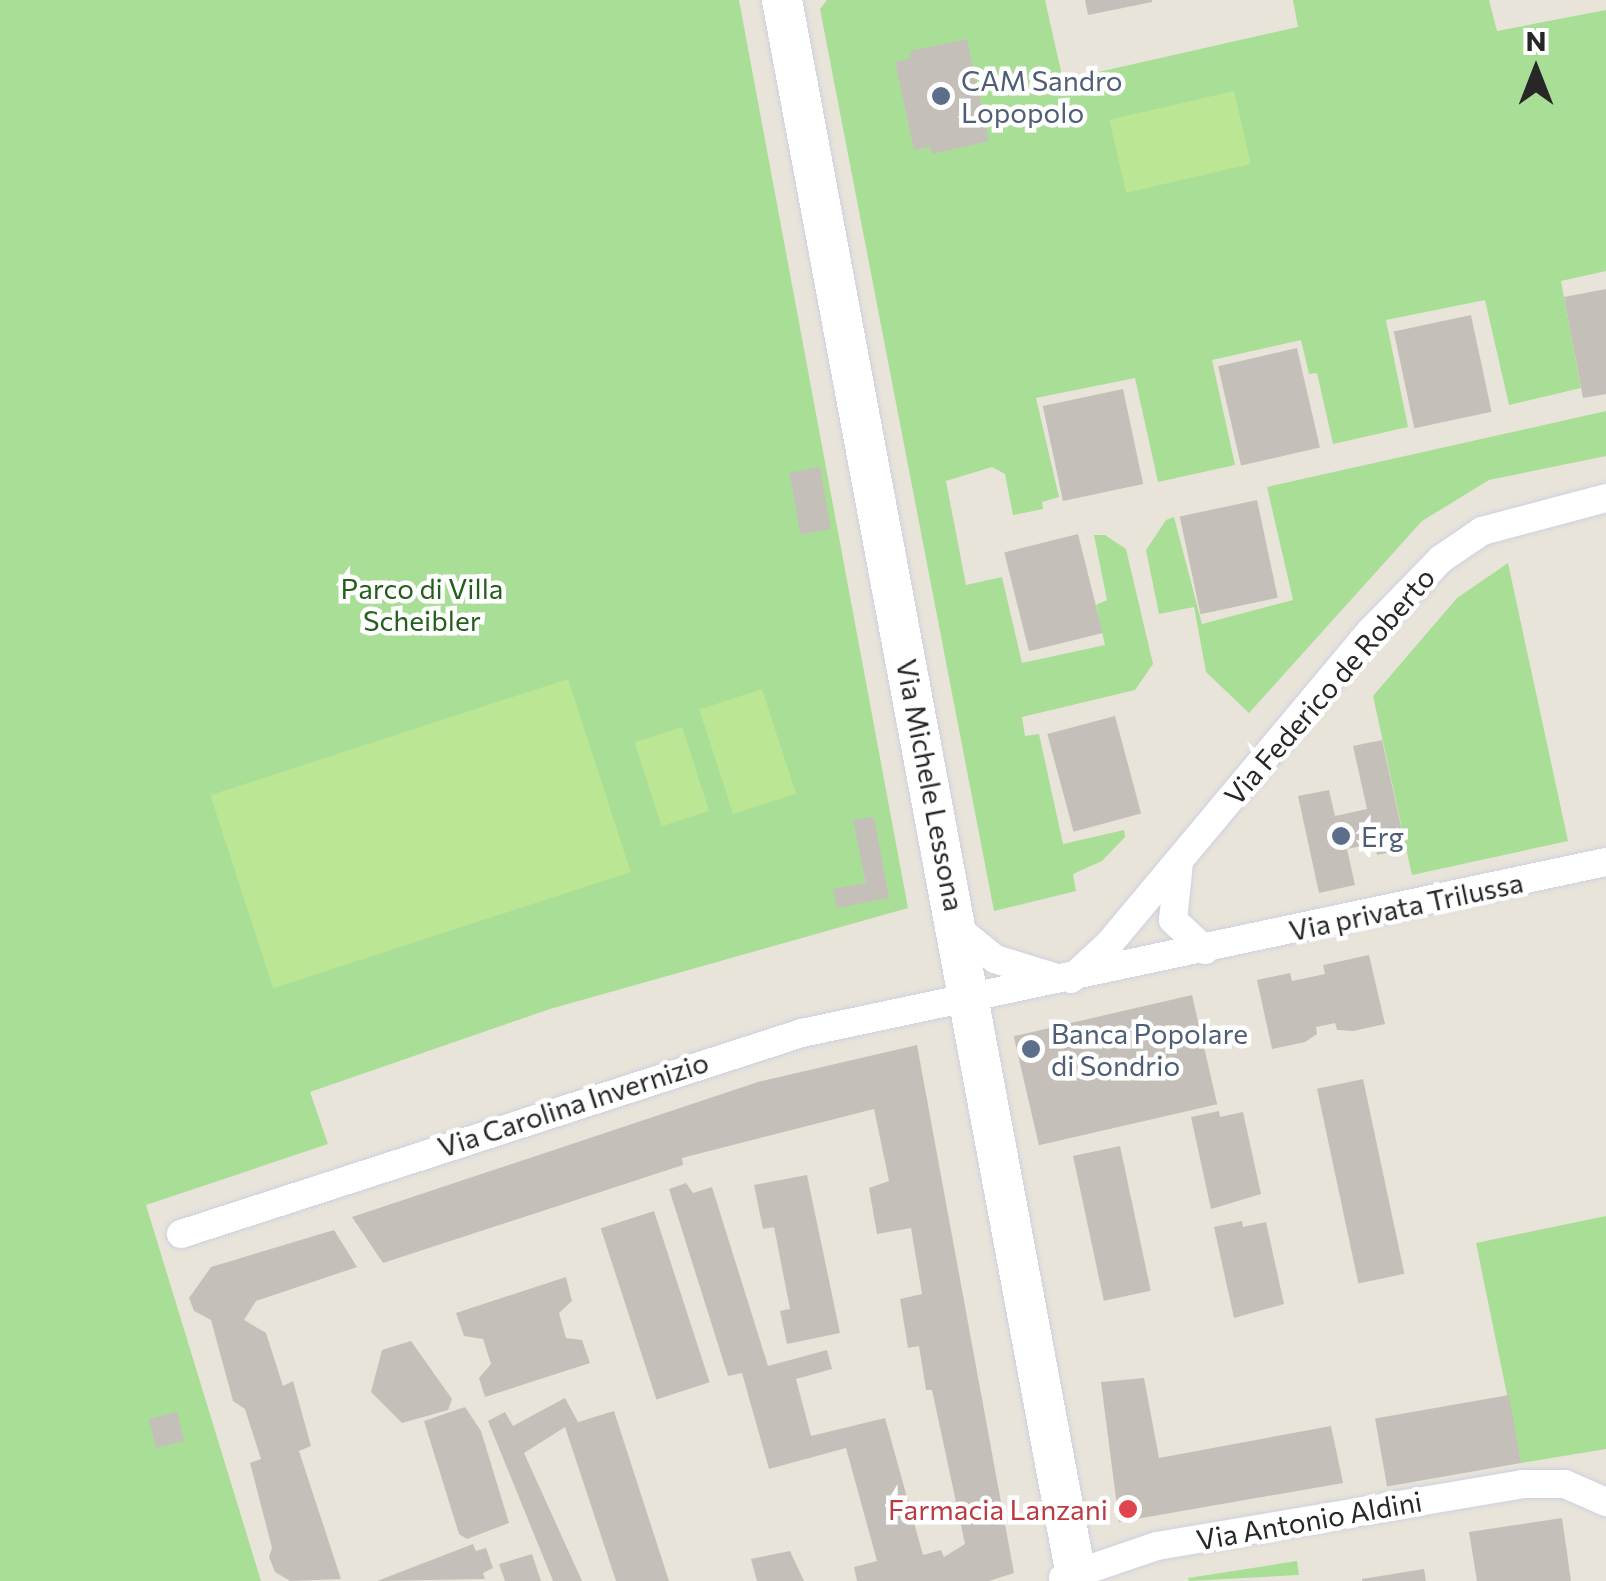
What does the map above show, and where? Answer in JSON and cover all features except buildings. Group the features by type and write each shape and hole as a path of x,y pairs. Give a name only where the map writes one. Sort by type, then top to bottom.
{"street":[{"name":"Via Michele Lessona","path":"782,0 972,1001 1070,1578"},
{"name":"Via Federico de Roberto","path":"1070,980 1180,858 1371,631 1441,559 1482,532 1606,498"},
{"path":"1180,858 1173,920 1206,950"},
{"name":"Via privata Trilussa","path":"1206,950 1606,862"},
{"path":"958,929 995,960 1070,980"},
{"path":"972,1001 1206,950"},
{"name":"Via Carolina Invernizio","path":"182,1234 757,1045 972,1001"},
{"name":"Via Antonio Aldini","path":"1070,1578 1157,1546 1523,1484 1565,1484 1606,1502"}],"green space":[{"name":"Parco di Villa Scheibler","path":"0,0 739,0 908,908 550,1009 310,1092 328,1144 146,1205 261,1581 0,1581"},
{"path":"827,0 1045,0 1063,80 1298,27 1293,0 1489,0 1497,31 1606,10 1606,271 1561,281 1581,388 1509,405 1485,300 1386,320 1408,427 1333,444 1317,373 1309,374 1301,340 1212,360 1235,465 1158,482 1135,378 1036,398 1059,497 1042,502 1043,509 1013,515 1005,474 992,467 946,481 966,585 1002,577 1022,663 1105,645 1096,605 1107,600 1094,535 1105,535 1126,549 1153,664 1135,690 1022,717 1025,736 1039,734 1063,844 1124,830 1125,837 1102,861 1073,874 1076,891 994,911 820,9"},
{"path":"1234,91 1251,164 1126,193 1109,120"},
{"path":"1606,411 1606,456 1489,480 1422,521 1249,713 1206,672 1194,607 1159,614 1146,550 1166,520 1174,517 1202,624 1293,600 1267,487"},
{"path":"1508,563 1568,841 1412,875 1373,696 1457,598"},
{"path":"568,679 631,872 273,988 210,795"},
{"path":"762,689 796,794 733,814 699,709"},
{"path":"682,727 709,811 662,826 634,742"},
{"path":"1606,1216 1606,1449 1521,1463 1476,1243"},
{"path":"1297,1561 1299,1575 1189,1581 1188,1578"}],"place":[{"name":"CAM Sandro Lopopolo","path":"941,96"},
{"name":"Erg","path":"1341,836"},
{"name":"Banca Popolare di Sondrio","path":"1031,1049"},
{"name":"Farmacia Lanzani","path":"1128,1509"}]}
